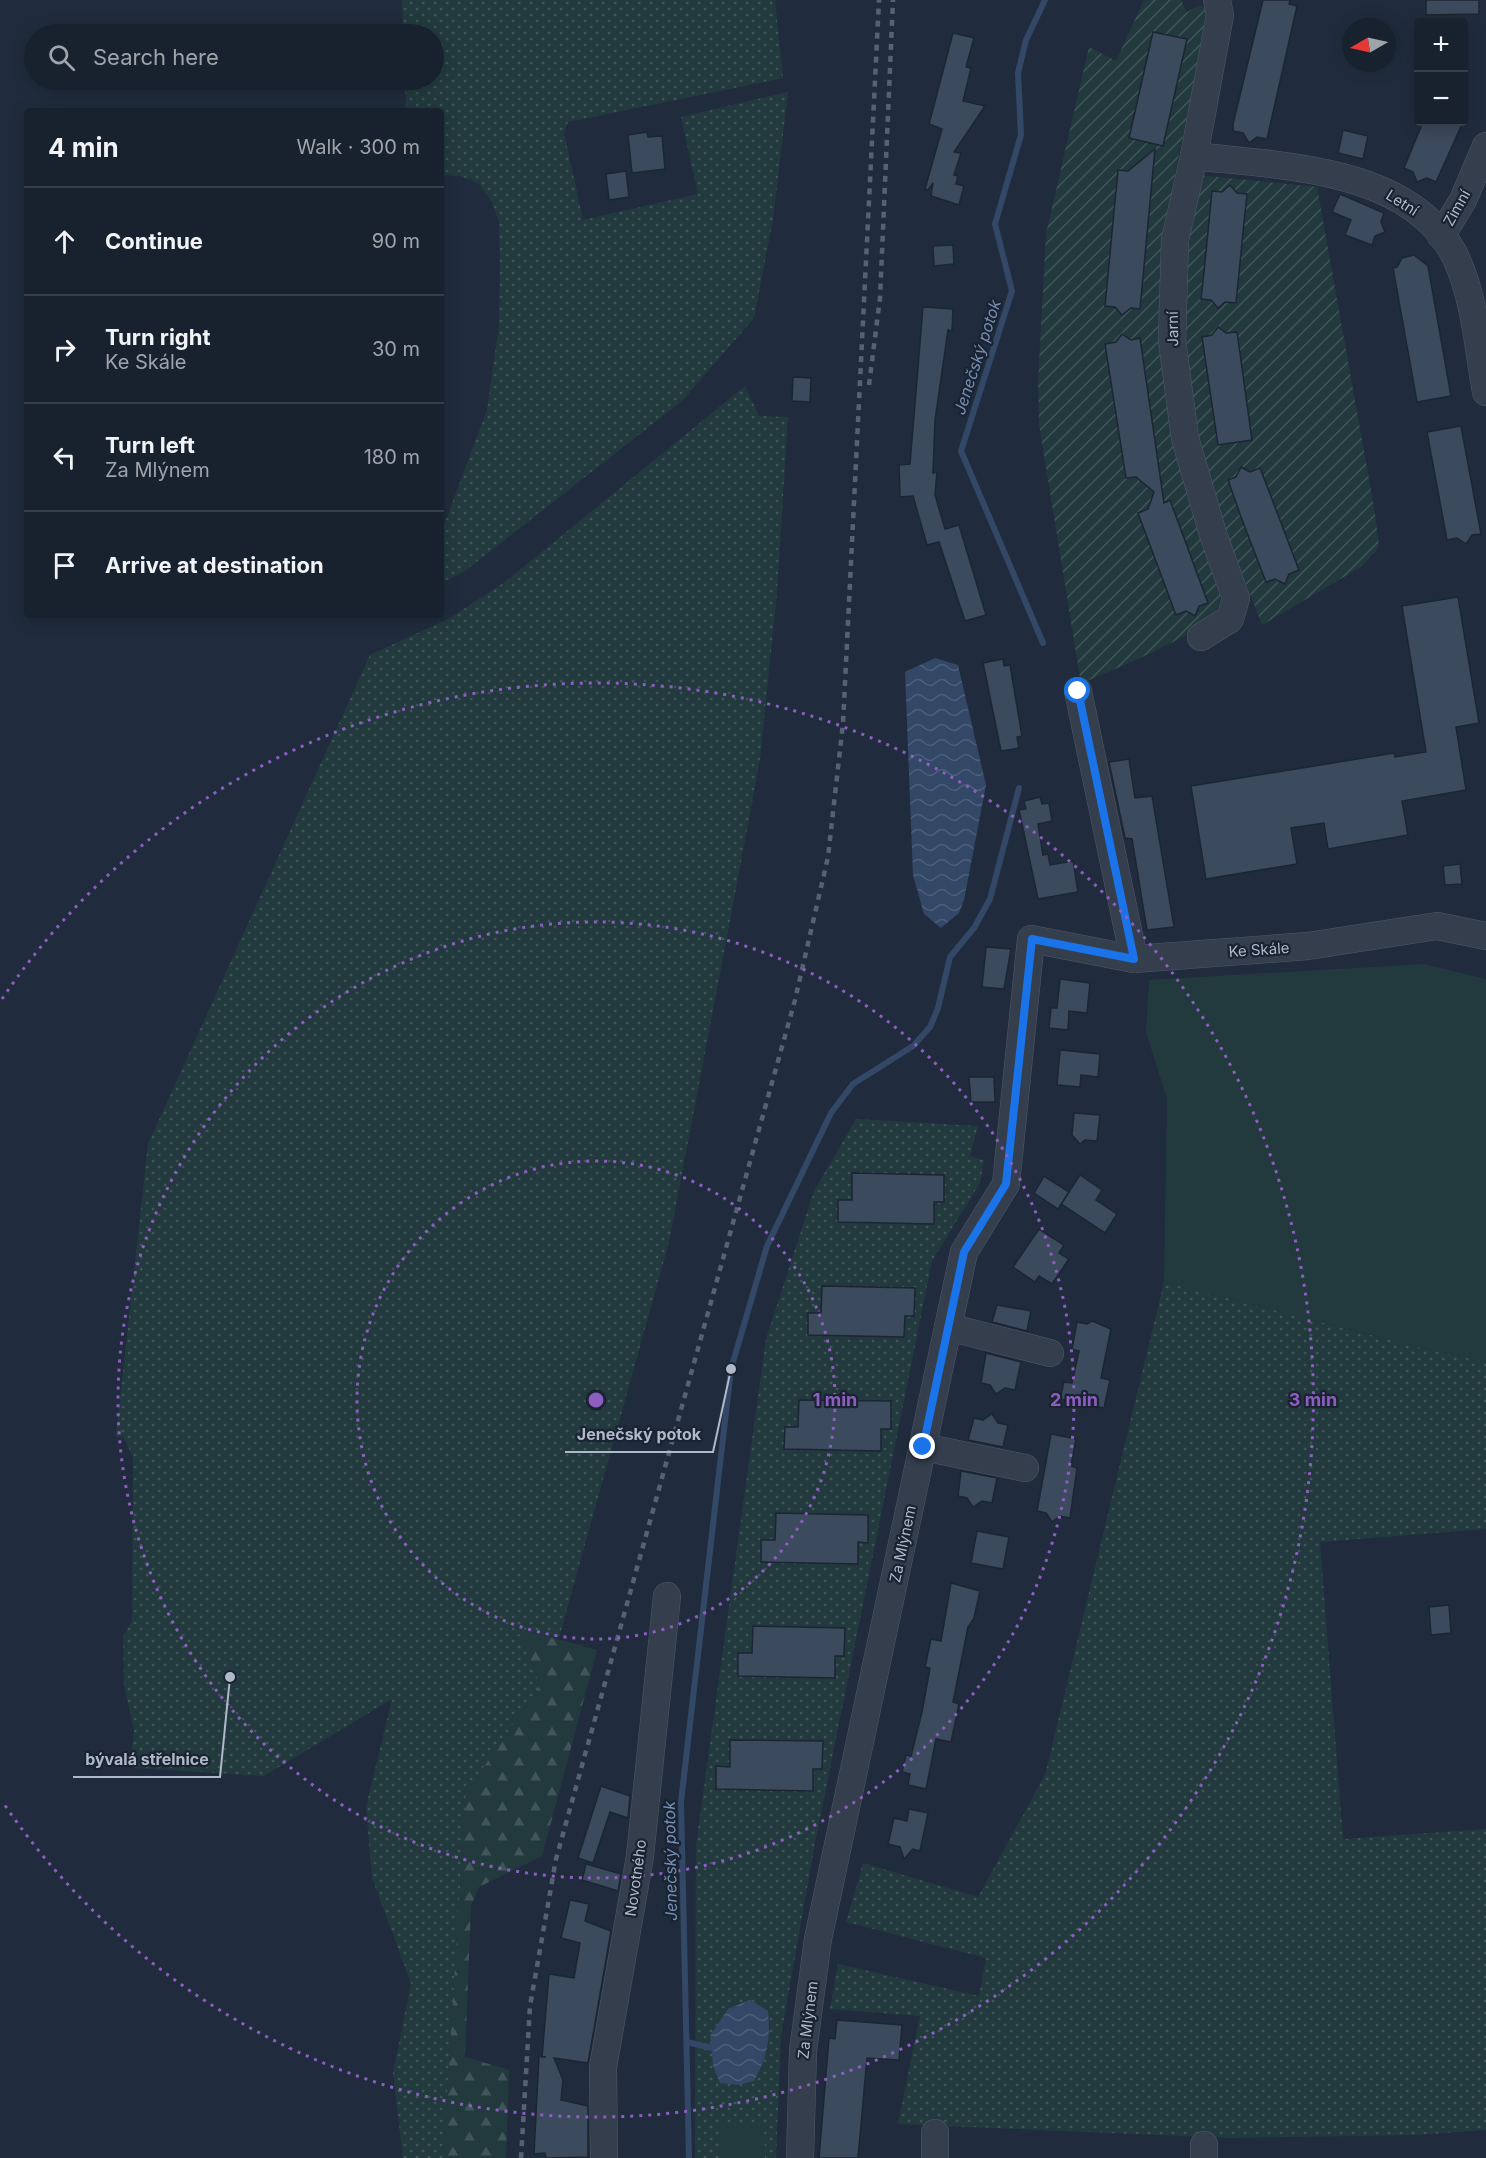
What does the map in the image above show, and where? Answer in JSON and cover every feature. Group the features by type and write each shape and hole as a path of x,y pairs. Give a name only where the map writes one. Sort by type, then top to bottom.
{"street":[{"name":"Jarní","path":"1201,637 1230,619 1236,598 1213,534 1185,438 1172,340 1175,240 1194,156 1220,15 1217,0"},
{"name":"Zimní","path":"1441,237 1463,200 1486,146"},
{"name":"Letní","path":"1194,156 1288,167 1356,179 1397,197 1423,216 1455,256 1468,290 1486,392"},
{"path":"1078,691 1134,959"},
{"name":"Ke Skále","path":"1032,939 1134,959 1308,946 1437,926 1486,936"},
{"name":"Za Mlýnem","path":"800,2158 803,2051 819,1939 964,1252 1006,1184 1032,939"},
{"path":"948,1327 1050,1353"},
{"path":"923,1447 1025,1468"},
{"name":"Novotného","path":"604,2158 603,2067 640,1856 667,1596"}],"green space":[{"path":"402,0 775,0 783,78 568,122 564,133 583,220 698,194 681,117 788,92 773,219 754,318 682,401 465,571 444,582 444,525 487,410 499,325 499,222 492,202 479,184 461,176 444,175 444,108 406,108 405,90 444,90 444,24 403,24"},
{"path":"1144,0 1181,0 1187,12 1200,5 1210,14 1177,164 1166,231 1221,595 1214,614 1190,633 1081,684 1039,424 1038,383 1046,234 1089,47 1116,61"},
{"path":"1198,175 1317,187 1375,513 1379,547 1361,567 1262,625 1212,490 1197,434 1191,397 1187,360 1186,286"},
{"path":"745,386 759,416 788,417 777,592 760,759 669,1242 559,1638 517,1628 540,1685 466,1793 443,2158 403,2158 393,2074 411,1983 372,1878 366,1807 392,1699 264,1776 135,1768 131,1756 134,1730 124,1685 123,1637 132,1621 133,1457 123,1437 116,1436 148,1144 370,655 450,618 505,582"},
{"path":"1424,964 1486,979 1486,1361 1426,1349 1164,1282 1167,1099 1146,1032 1149,980"},
{"path":"856,1119 978,1126 970,1156 984,1160 980,1183 932,1261 815,1843 781,2036 776,2158 695,2158 696,1845 766,1339 814,1191"},
{"path":"1164,1282 1426,1349 1486,1361 1486,1529 1320,1542 1343,1839 1486,1829 1486,2130 1416,2135 1230,2138 898,2124 920,2016 830,2009 838,1964 979,1996 986,1958 846,1922 863,1863 978,1897 1045,1775"},
{"path":"517,1628 597,1650 542,1856 479,1887 471,1906 465,2057 509,2070 506,2158 443,2158 466,1793 540,1685"},
{"path":"720,2126 764,2126 765,2158 721,2158"}],"water":[{"path":"935,658 958,665 986,785 964,900 959,913 941,928 924,914 913,875 905,672"},
{"path":"750,2000 768,2011 767,2048 762,2064 754,2081 739,2085 720,2083 713,2066 710,2036 728,2009"}],"building":[{"path":"1263,0 1290,0 1289,4 1297,6 1267,139 1257,137 1249,143 1243,133 1233,131 1233,124"},
{"path":"1426,0 1479,0 1479,14 1426,15"},
{"path":"1153,32 1187,39 1163,146 1129,138"},
{"path":"953,33 974,38 966,67 971,68 963,101 985,106 954,152 961,153 954,175 958,176 956,184 964,186 959,205 931,196 933,183 928,190 925,189 942,129 929,124"},
{"path":"1421,126 1461,126 1436,182 1427,178 1417,182 1413,172 1404,168"},
{"path":"1343,130 1368,136 1363,159 1338,153"},
{"path":"647,132 648,137 662,136 665,169 632,173 628,135"},
{"path":"1155,149 1140,309 1131,308 1122,315 1115,307 1105,306 1118,170 1128,171"},
{"path":"626,171 629,197 609,200 606,174"},
{"path":"1230,185 1237,193 1247,194 1236,303 1225,302 1218,308 1211,300 1201,299 1212,191 1222,192"},
{"path":"1340,194 1384,213 1381,222 1385,232 1375,236 1372,245 1345,235 1351,220 1332,212"},
{"path":"953,245 954,264 934,266 933,246"},
{"path":"1414,255 1428,266 1451,396 1417,402 1393,268 1397,267 1402,258"},
{"path":"923,307 953,309 952,331 948,330 935,420 933,473 937,472 935,495 945,529 959,525 986,615 965,621 939,542 927,545 913,496 900,497 899,465 910,464"},
{"path":"1218,327 1226,333 1237,332 1252,440 1218,445 1202,337 1212,335"},
{"path":"1122,334 1131,340 1140,338 1164,503 1170,500 1208,603 1199,606 1195,616 1186,611 1176,615 1138,513 1148,509 1154,492 1136,477 1126,478 1105,344 1116,342"},
{"path":"793,377 811,378 810,402 792,401"},
{"path":"1461,426 1481,534 1472,535 1466,544 1457,538 1447,540 1427,432"},
{"path":"1241,467 1250,472 1260,468 1299,570 1289,574 1285,584 1275,579 1266,582 1241,517 1228,480 1236,477"},
{"path":"1458,597 1479,723 1456,727 1466,790 1402,801 1408,835 1328,849 1324,823 1291,828 1297,864 1206,879 1191,786 1394,753 1395,757 1426,752 1402,606"},
{"path":"1003,659 1004,666 1010,665 1022,736 1017,737 1019,748 1001,751 983,663"},
{"path":"1129,759 1135,798 1152,796 1174,927 1147,930 1132,839 1125,838 1109,762"},
{"path":"1040,797 1042,804 1049,803 1052,821 1038,824 1043,855 1048,854 1050,865 1073,861 1078,892 1038,899 1019,810 1026,809 1024,801"},
{"path":"1460,864 1462,884 1445,885 1443,866"},
{"path":"986,947 1011,949 1004,989 982,987"},
{"path":"1060,979 1090,983 1087,1013 1069,1011 1068,1030 1049,1028 1051,1008 1057,1008"},
{"path":"1060,1050 1100,1054 1098,1077 1081,1075 1080,1087 1057,1085"},
{"path":"969,1077 994,1077 995,1102 971,1102"},
{"path":"1074,1113 1100,1115 1097,1141 1085,1140 1080,1144 1072,1135"},
{"path":"852,1173 944,1175 944,1202 934,1202 934,1224 838,1222 838,1200 852,1200"},
{"path":"1080,1175 1102,1190 1096,1200 1117,1214 1105,1233 1061,1204"},
{"path":"1044,1176 1069,1192 1058,1209 1034,1193"},
{"path":"1039,1229 1064,1245 1059,1253 1069,1259 1052,1284 1039,1276 1035,1282 1013,1267"},
{"path":"822,1286 915,1288 914,1316 905,1316 904,1337 808,1335 808,1313 821,1313"},
{"path":"997,1305 1031,1311 1027,1331 992,1322"},
{"path":"1092,1321 1111,1329 1101,1378 1110,1380 1104,1408 1060,1399 1064,1382 1072,1383 1079,1351 1072,1349 1077,1322 1087,1324"},
{"path":"986,1353 1021,1362 1015,1390 1005,1388 996,1394 990,1385 981,1383"},
{"path":"799,1400 891,1401 891,1429 881,1429 881,1451 784,1449 785,1427 798,1427"},
{"path":"992,1414 998,1423 1008,1425 1003,1447 968,1440 974,1418 983,1420"},
{"path":"1051,1434 1076,1439 1071,1466 1077,1468 1070,1518 1060,1516 1052,1522 1046,1513 1037,1511"},
{"path":"961,1471 997,1478 992,1503 982,1501 973,1507 967,1498 958,1496"},
{"path":"776,1513 868,1515 868,1543 858,1542 858,1564 761,1562 761,1540 775,1540"},
{"path":"977,1531 1009,1537 1003,1569 971,1563"},
{"path":"951,1583 980,1591 974,1618 968,1627 953,1702 959,1704 951,1742 936,1739 926,1789 908,1785 910,1774 902,1772 906,1755 911,1756 922,1712 930,1668 925,1667 931,1639 941,1641"},
{"path":"1449,1605 1451,1633 1431,1635 1429,1607"},
{"path":"753,1626 845,1628 844,1656 835,1656 835,1678 738,1676 738,1653 752,1653"},
{"path":"730,1740 823,1741 822,1769 813,1769 813,1791 716,1789 716,1766 730,1767"},
{"path":"601,1786 630,1796 628,1818 610,1812 593,1863 578,1858"},
{"path":"909,1809 928,1813 920,1851 913,1849 904,1859 900,1847 888,1844 894,1818 907,1821"},
{"path":"586,1864 621,1874 618,1891 582,1880"},
{"path":"570,1900 589,1904 585,1921 611,1931 588,2063 554,2058 563,2080 561,2100 588,2106 588,2157 546,2158 545,2153 534,2154 539,2056 542,2056 549,1974 574,1978 580,1943 561,1938"},
{"path":"837,2020 902,2025 899,2060 867,2058 858,2158 819,2158 829,2038 835,2039"}],"waterway":[{"name":"Jenečský potok","path":"1043,643 961,451 1012,291 995,224 1021,135 1018,73 1026,40 1045,0"},
{"name":"Jenečský potok","path":"689,2158 681,1802 731,1369 767,1246 831,1113 853,1084 913,1046 930,1027 938,1008 950,957 974,928 990,899 1019,788"},
{"path":"687,2042 712,2048"}],"railway":[{"path":"521,2158 530,2006 556,1859 795,1000 828,857 843,723 879,0"},
{"path":"869,385 880,298 893,0"}],"place":[{"name":"Jenečský potok","path":"731,1369"},
{"name":"bývalá střelnice","path":"230,1677"}],"route":[{"path":"923,1447 964,1252 1006,1184 1032,939 1134,959 1078,691"}]}
